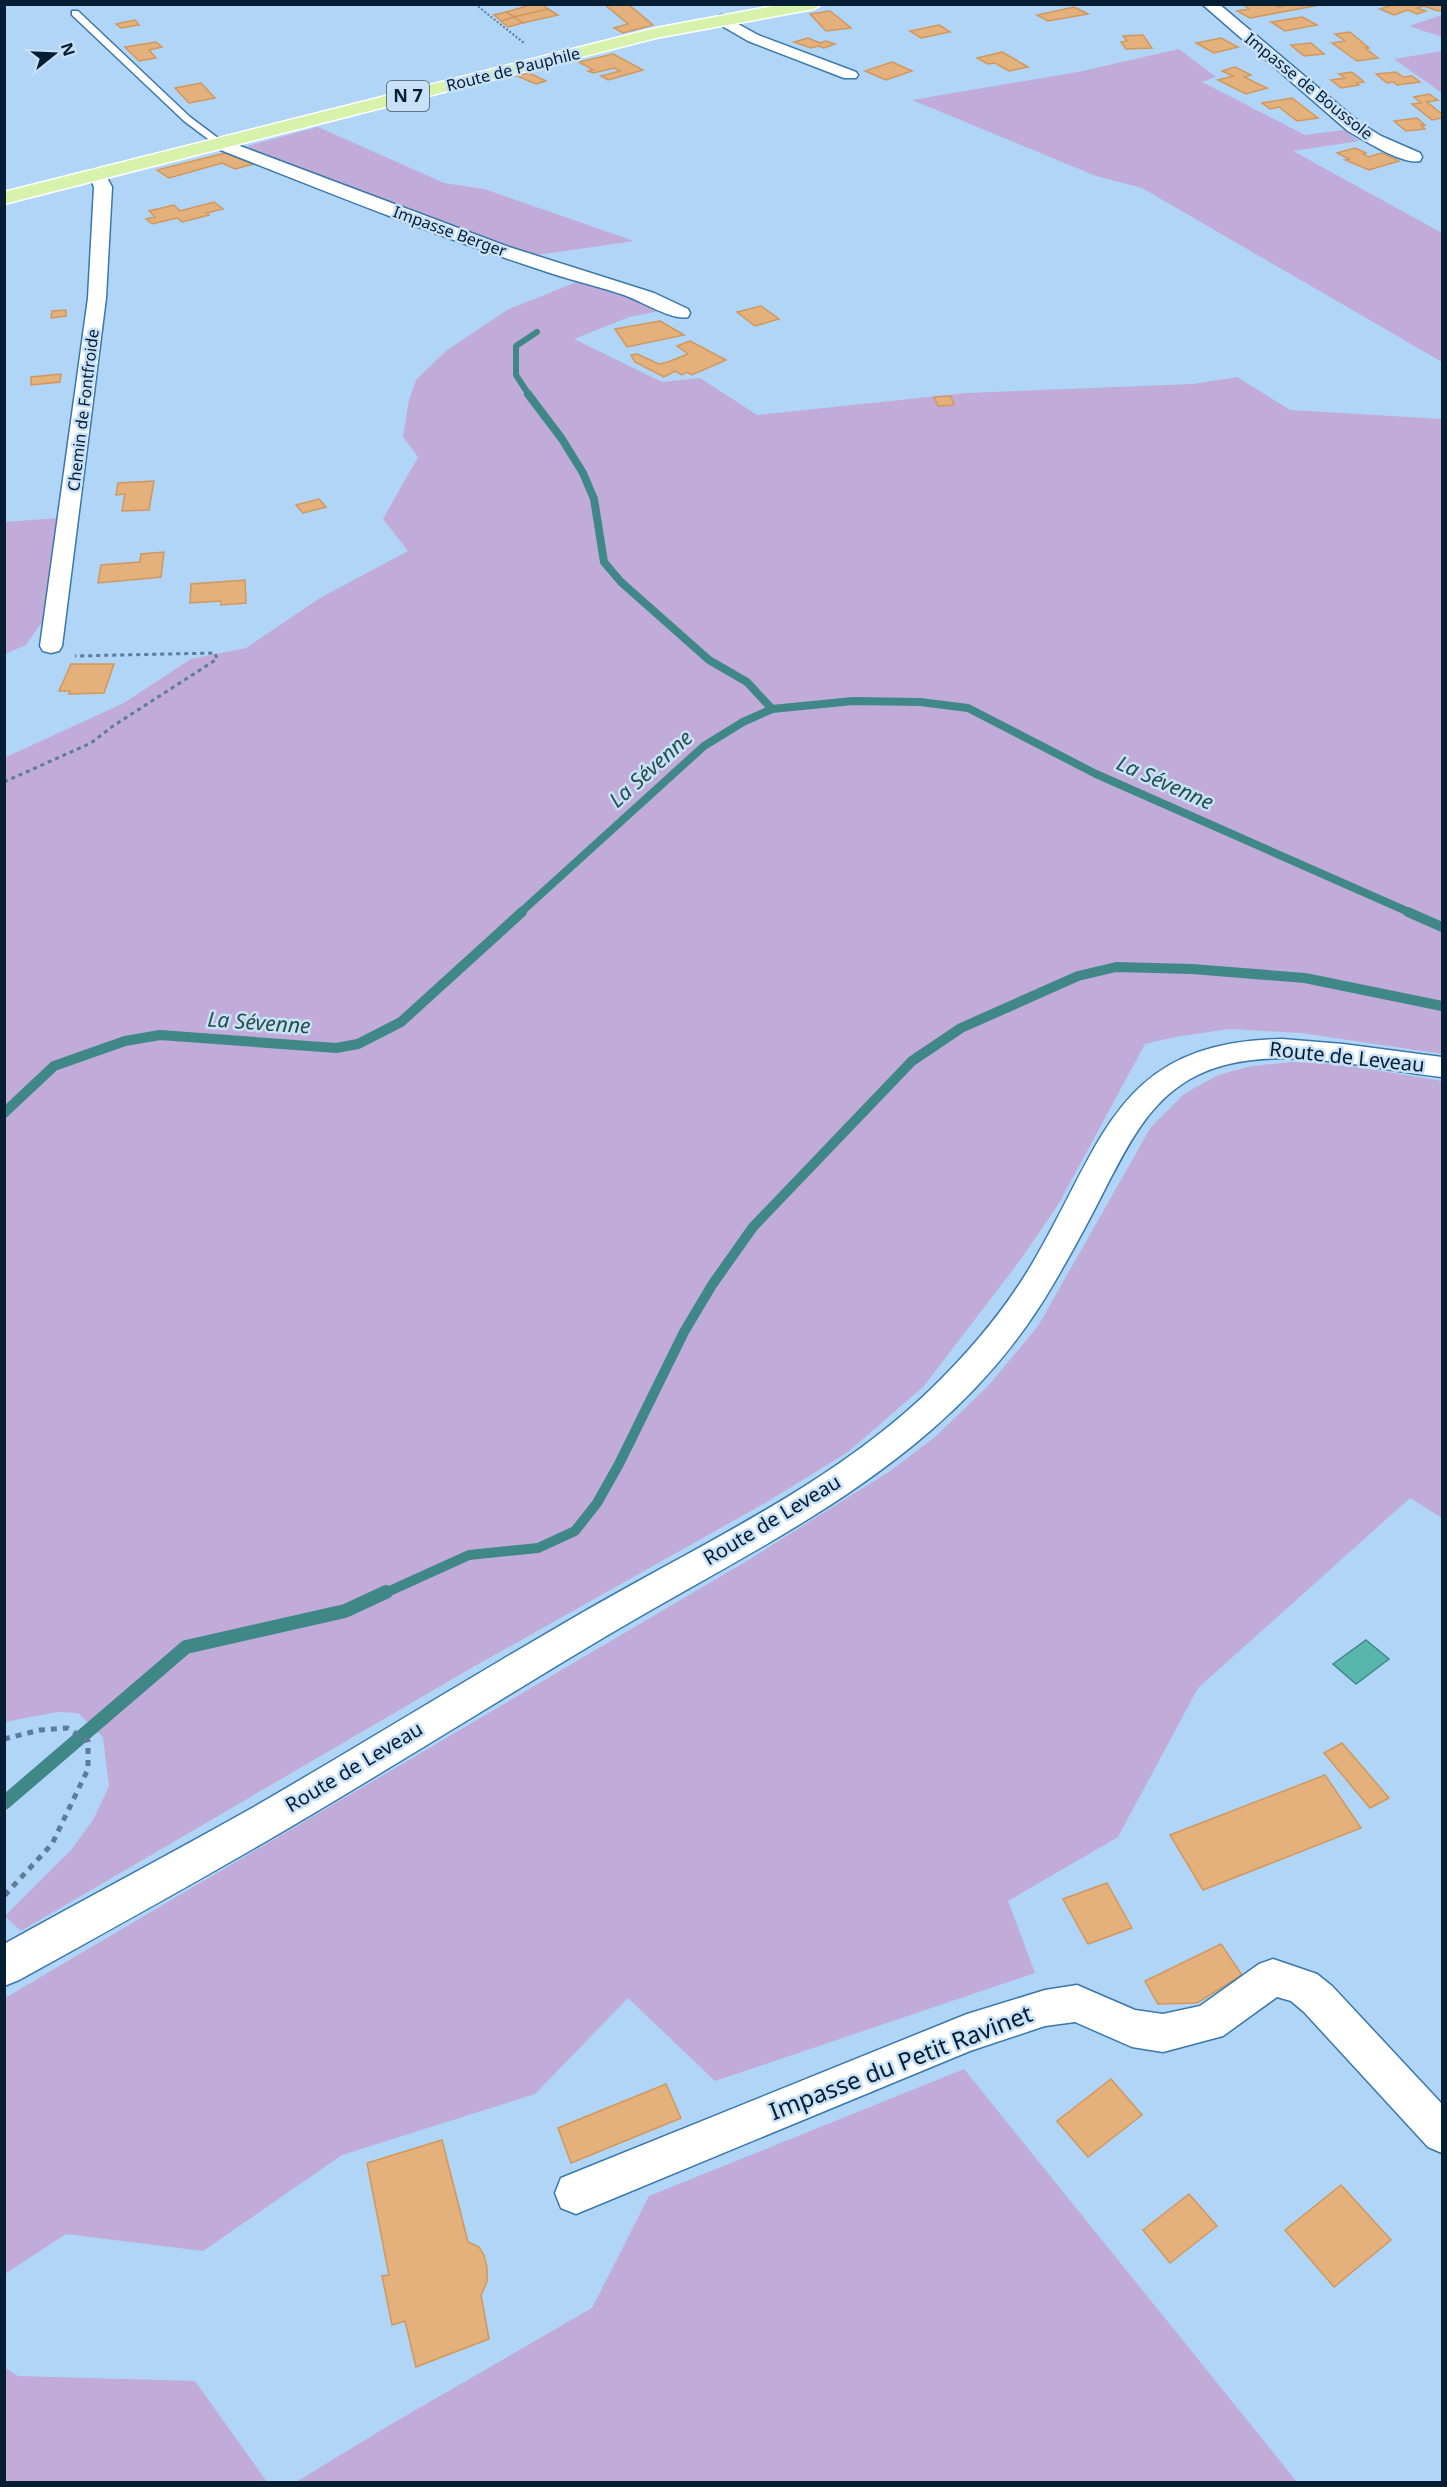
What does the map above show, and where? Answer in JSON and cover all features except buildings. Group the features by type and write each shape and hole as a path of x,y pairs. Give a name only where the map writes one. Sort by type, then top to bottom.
{"main road":[{"name":"Route de Pauphile","path":"4,198 549,60 722,20 814,4"}],"street":[{"name":"Impasse de Boussole","path":"1209,4 1354,127 1374,140 1414,157"},
{"path":"722,20 753,39 850,75"},
{"name":"Impasse Berger","path":"219,143 283,170 502,251 664,303 681,313"},
{"name":"Chemin de Fontfroide","path":"51,646 97,298 103,196 103,187 97,174"},
{"name":"Route de Leveau","path":"4,1966 221,1846 604,1619 755,1533 822,1492 889,1444 941,1401 982,1359 1028,1298 1131,1114 1147,1094 1169,1076 1201,1059 1231,1050 1265,1048 1299,1049 1443,1067"},
{"name":"Impasse du Petit Ravinet","path":"576,2193 967,2033 1044,2008 1077,2003 1132,2028 1163,2034 1209,2023 1273,1977 1303,1987 1318,1999 1443,2133"}],"lane":[{"path":"75,13 187,119 219,143"}],"path":[{"path":"475,4 530,48 549,60"},
{"path":"4,782 91,743 113,726 217,659 215,653 77,657 51,646"},
{"path":"4,1738 40,1730 67,1728 88,1741 88,1769 52,1844 4,1896"}],"shaded area":[{"path":"1442,15 1442,37 1409,26"},
{"path":"1179,49 1216,77 1202,82 1305,135 1344,130 1359,141 1293,151 1442,233 1442,362 1142,188 1096,176 912,100 1078,72"},
{"path":"1442,51 1442,93 1394,59"},
{"path":"318,127 444,183 484,189 634,241 530,256 252,151 248,146"},
{"path":"577,282 647,302 665,310 629,317 574,339 662,382 700,378 757,415 967,393 1193,384 1237,377 1290,410 1442,419 1442,1054 1301,1033 1229,1029 1145,1044 1058,1205 1021,1259 924,1386 848,1452 765,1503 466,1671 21,1931 5,1916 71,1850 93,1820 109,1786 103,1737 78,1713 57,1712 5,1722 4,758 124,703 191,659 246,648 320,598 408,551 383,519 418,457 403,437 409,400 416,380 446,351 507,310"},
{"path":"59,518 42,622 26,645 5,654 5,522"},
{"path":"1291,1062 1337,1064 1442,1081 1442,1518 1410,1498 1198,1688 1118,1837 1008,1901 1035,1973 715,2081 628,1998 535,2094 342,2155 203,2251 66,2234 5,2274 5,1998 750,1559 890,1471 935,1437 988,1386 1038,1326 1151,1127 1184,1094 1218,1075 1252,1066"},
{"path":"1366,1640 1389,1659 1356,1684 1333,1664"},
{"path":"964,2069 1297,2482 296,2482 592,2308 649,2196"},
{"path":"5,2368 18,2376 195,2381 267,2482 5,2482"}],"waterway":[{"path":"529,395 516,375 516,346 537,332"},
{"path":"528,394 562,439 583,473 594,499 604,562 621,582 709,660 747,682 772,709"},
{"name":"La Sévenne","path":"772,709 853,701 920,702 968,708 1096,774 1411,913"},
{"name":"La Sévenne","path":"520,913 704,746 743,722 772,709"},
{"name":"La Sévenne","path":"4,1113 54,1066 125,1041 160,1035 336,1048 358,1044 401,1022 522,912"},
{"name":"La Sévenne","path":"1408,912 1442,927"},
{"path":"383,1594 469,1555 538,1548 575,1531 597,1503 619,1464 684,1332 712,1285 753,1227 912,1061 961,1028 1078,976 1116,967 1192,969 1305,978 1442,1006"},
{"path":"4,1803 186,1647 345,1611 386,1592"}]}
